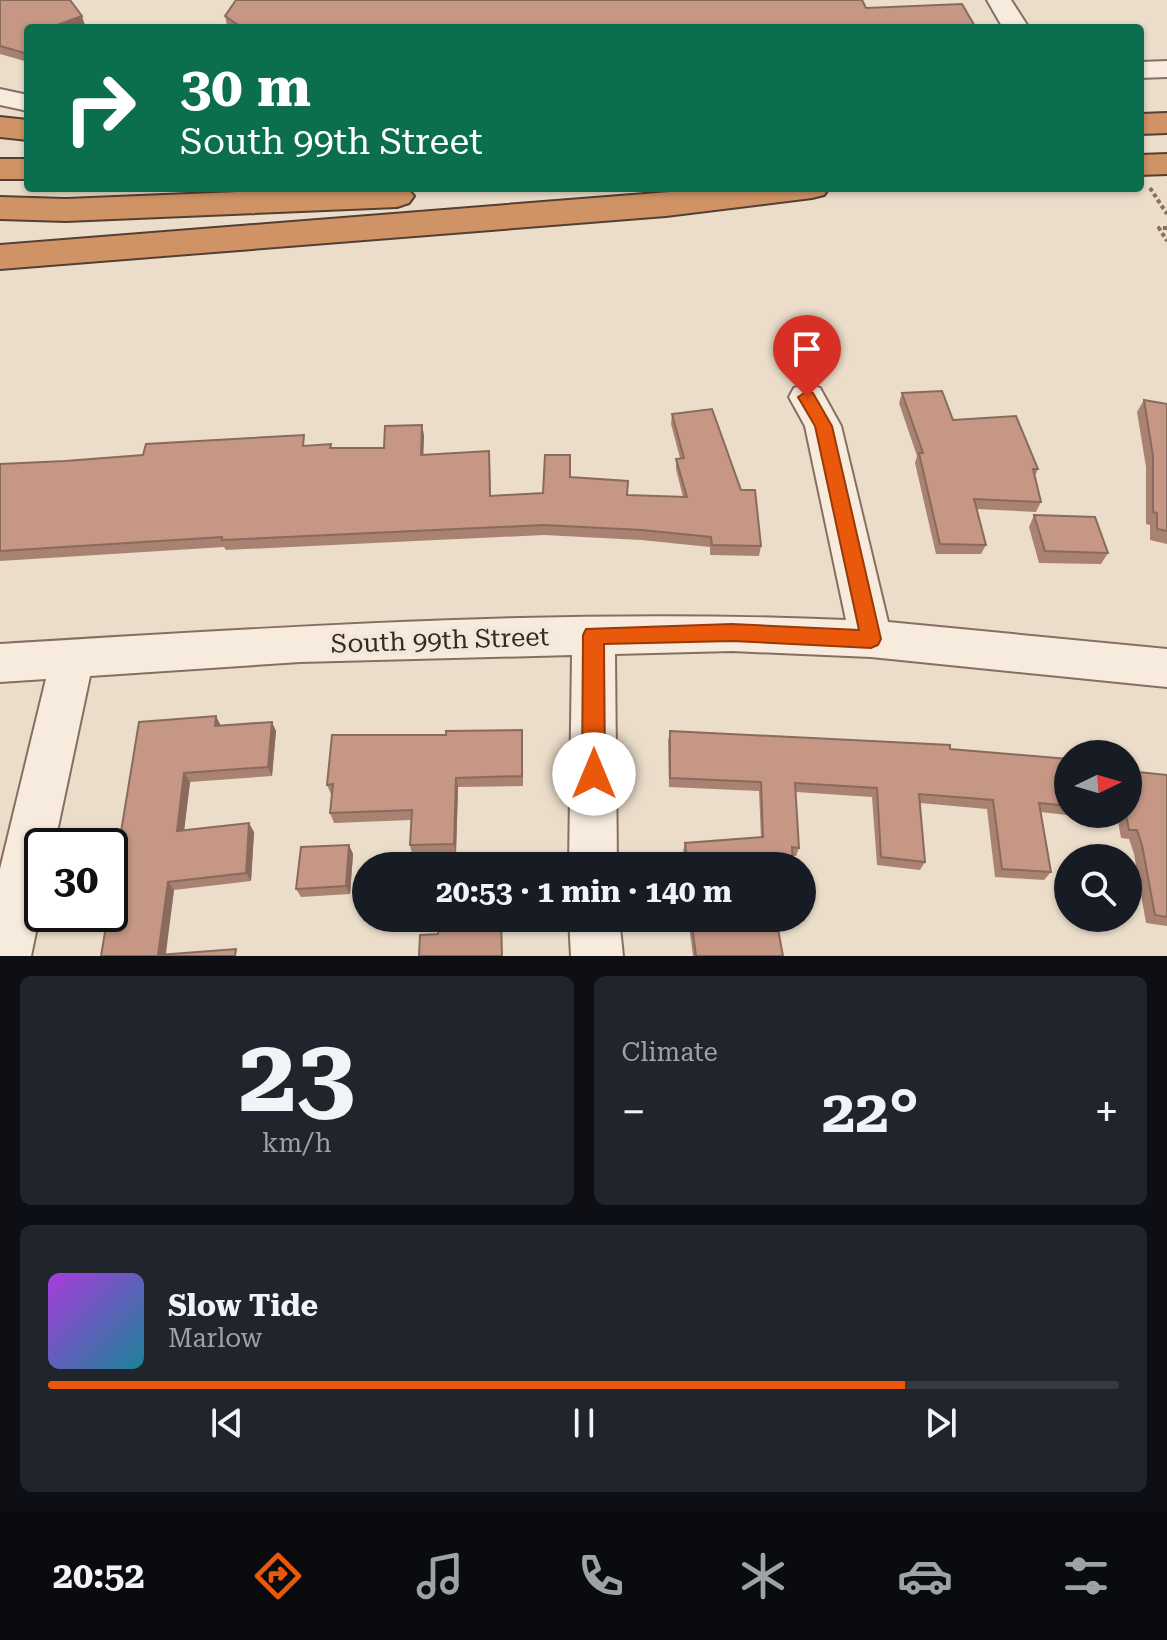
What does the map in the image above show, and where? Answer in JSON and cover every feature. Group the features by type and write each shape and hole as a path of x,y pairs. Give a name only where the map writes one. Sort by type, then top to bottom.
{"highway":[{"path":"1144,124 1167,123"},
{"path":"0,127 24,130"},
{"path":"0,169 24,169"},
{"path":"0,208 66,210 496,192"},
{"path":"0,257 666,205 778,192"}],"street":[{"path":"999,0 1014,24"},
{"path":"1144,70 1167,69"},
{"path":"0,97 24,102"},
{"path":"807,397 823,426 871,639"},
{"name":"South 99th Street","path":"0,663 300,644 732,633 871,639 1167,668"},
{"path":"593,852 594,635"},
{"path":"5,956 72,659"},
{"path":"595,932 597,956"}],"path":[{"path":"1151,171 1167,214"},
{"path":"1167,228 1159,228 1167,241"}],"building":[{"path":"0,0 70,0 82,16 60,24 24,24 24,53 0,46"},
{"path":"236,0 862,0 866,8 962,4 974,24 237,24 225,16"},
{"path":"942,391 953,420 1016,416 1038,469 1033,469 1041,502 974,499 986,545 940,544 919,453 923,453 902,393"},
{"path":"1144,400 1167,404 1167,531 1157,529 1157,513 1153,512 1153,456"},
{"path":"712,409 741,490 755,490 761,546 712,545 711,537 642,530 543,525 222,540 222,537 0,551 0,464 143,455 146,444 304,435 303,446 331,444 330,448 384,448 385,426 422,425 421,455 489,451 490,496 543,493 545,455 570,455 570,477 628,481 627,495 687,497 676,459 684,458 672,414"},
{"path":"1034,515 1095,517 1108,553 1045,551"},
{"path":"216,716 215,726 272,722 268,767 184,773 177,831 249,823 246,873 168,882 158,955 236,949 235,956 101,956 105,932 128,932 128,828 122,828 139,722"},
{"path":"522,730 522,776 456,778 454,844 410,845 412,810 330,813 333,784 327,785 332,735 446,735 446,731"},
{"path":"670,731 950,745 950,749 1054,758 1054,805 1039,803 1051,872 1002,869 993,800 919,794 925,862 881,857 877,788 795,783 799,848 792,847 792,852 686,852 685,843 763,837 761,782 670,778"},
{"path":"1142,772 1167,775 1167,917 1155,915 1142,844 1137,830 1129,830 1142,828"},
{"path":"349,845 346,886 296,889 301,847"},
{"path":"501,932 502,956 419,956 420,935"},
{"path":"693,932 779,932 783,956 696,956"}],"route":[{"path":"594,774 594,635 732,633 871,639 823,426 807,397"}]}
